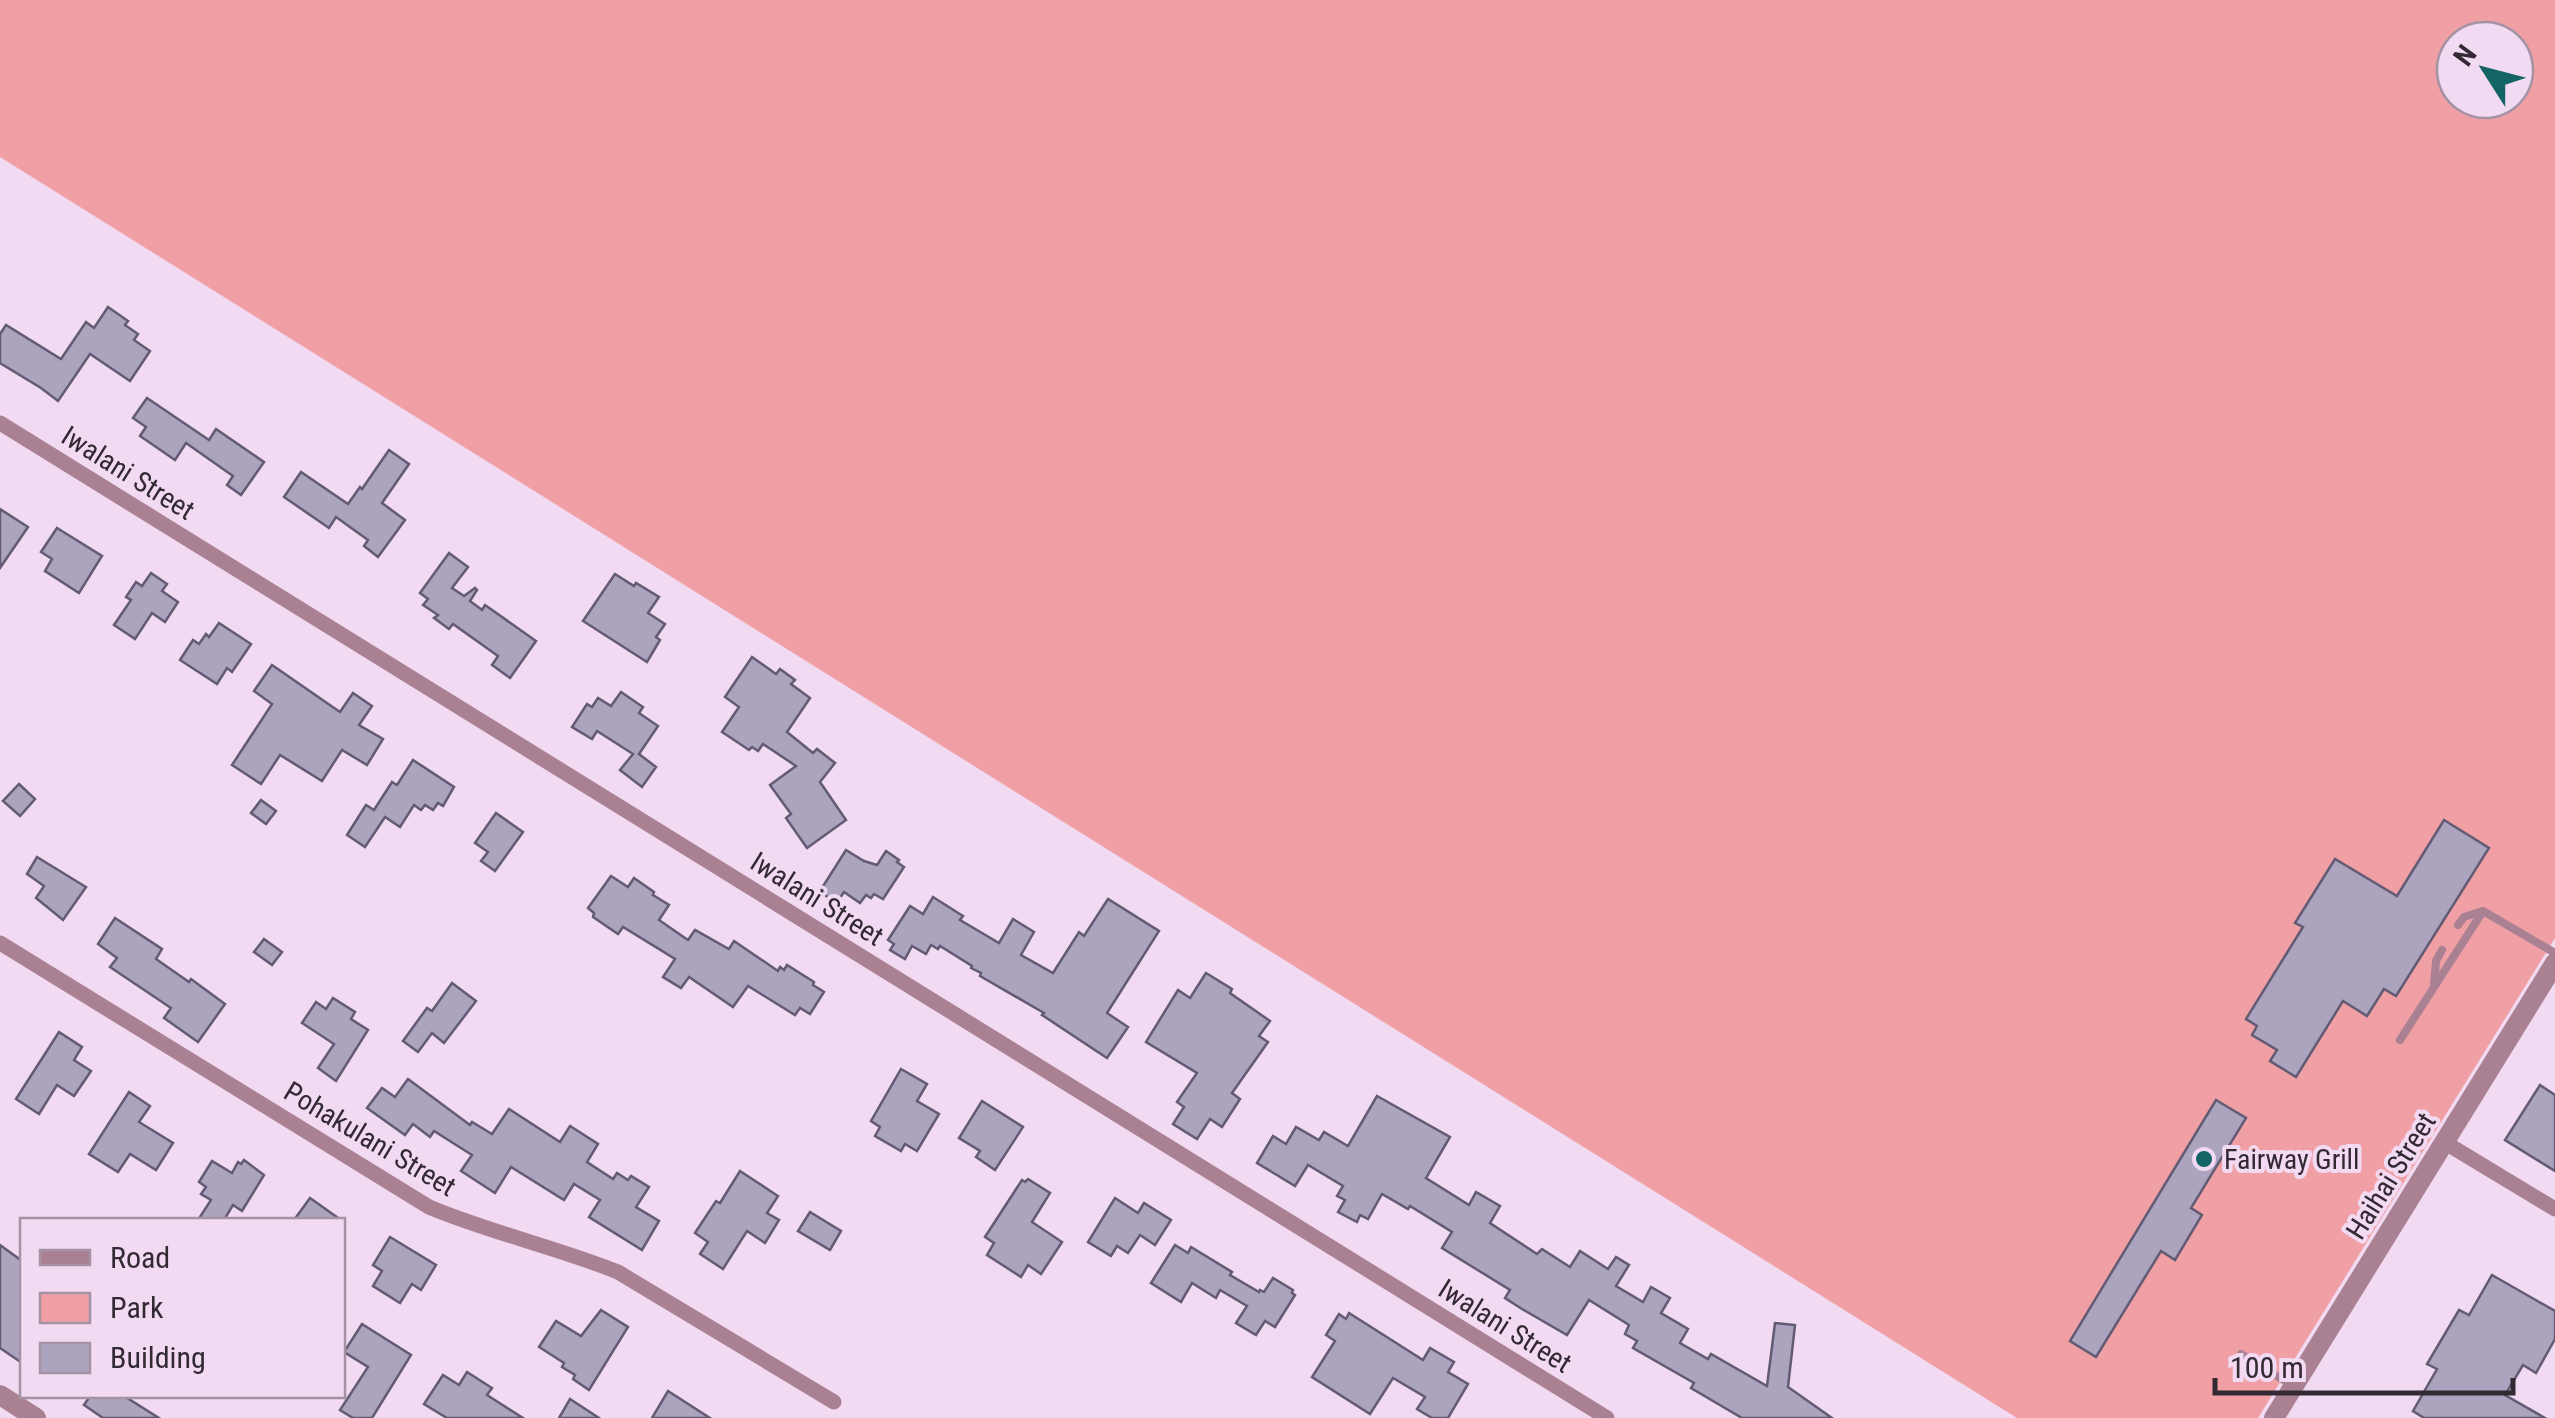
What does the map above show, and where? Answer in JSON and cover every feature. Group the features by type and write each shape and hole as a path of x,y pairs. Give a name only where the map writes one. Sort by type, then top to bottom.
{"street":[{"name":"Iwalani Street","path":"0,423 1607,1418"},
{"name":"Pohakulani Street","path":"0,943 428,1207 471,1225 618,1272 834,1402"},
{"name":"Haihai Street","path":"2274,1418 2555,963"},
{"path":"2444,1142 2555,1209"},
{"path":"0,1395 36,1418"}],"lane":[{"path":"2400,1040 2483,911"},
{"path":"2458,925 2464,917 2483,911 2555,953"},
{"path":"2434,987 2436,961 2442,950"},
{"path":"2241,1354 2294,1386"}],"green space":[{"path":"0,0 2555,0 2555,938 2258,1418 2017,1418 0,157"}],"building":[{"path":"108,307 128,321 125,325 138,334 134,340 150,351 130,381 90,354 58,401 0,363 0,334 6,325 61,359 86,322 94,328"},
{"path":"147,398 209,440 216,429 264,462 241,495 227,485 233,476 186,443 175,460 140,436 146,427 133,418"},
{"path":"389,450 409,464 382,503 405,520 378,557 364,546 368,540 336,517 329,528 284,497 301,472 348,504"},
{"path":"0,509 28,527 0,568"},
{"path":"57,528 102,556 79,593 45,571 52,559 41,552"},
{"path":"449,553 468,567 452,588 464,596 475,588 470,601 482,610 485,605 536,641 510,678 492,665 498,656 453,624 449,629 423,605 428,599 420,593"},
{"path":"151,573 167,584 162,591 178,602 165,622 152,613 135,639 114,625 131,600 126,597 136,582 142,586"},
{"path":"615,574 659,597 648,613 665,624 647,662 583,621"},
{"path":"219,623 251,644 232,672 227,668 217,684 180,660 193,640 199,644"},
{"path":"752,657 776,674 780,669 795,680 791,684 810,698 787,732 813,753 817,749 835,763 820,782 846,820 807,848 786,818 791,814 770,785 796,766 763,744 758,751 752,747 749,750 722,732 739,707 725,697"},
{"path":"272,665 340,712 353,693 372,706 359,725 383,739 367,765 342,750 322,781 280,755 261,784 232,765 272,704 254,691"},
{"path":"621,692 643,707 639,713 658,726 639,754 656,767 642,787 620,770 633,754 597,731 592,739 572,727 587,704 592,707 598,698 611,706"},
{"path":"413,760 454,787 443,806 438,803 433,810 425,805 421,810 414,805 400,827 385,817 365,847 347,835 366,805 374,810 392,782 397,785"},
{"path":"19,784 35,799 20,816 3,801"},
{"path":"261,800 276,811 266,824 251,813"},
{"path":"496,813 523,832 495,871 481,861 488,852 475,843"},
{"path":"2444,820 2489,848 2396,996 2384,989 2367,1016 2343,1001 2296,1077 2270,1061 2277,1050 2252,1035 2257,1026 2246,1019 2303,927 2295,923 2335,859 2397,896"},
{"path":"846,850 877,865 886,851 899,860 904,867 883,899 866,895 860,903 844,892 836,904 820,891"},
{"path":"37,857 86,887 63,920 36,898 44,886 27,874"},
{"path":"611,876 628,887 634,878 654,892 669,905 659,920 688,940 695,930 729,949 734,941 778,971 787,965 824,992 810,1014 800,1008 795,1015 748,986 733,1007 689,977 681,988 663,977 675,959 623,927 618,934 593,917 588,908"},
{"path":"933,897 963,916 960,920 999,943 1013,919 1034,932 1021,955 1053,973 1079,932 1084,936 1108,899 1159,931 1107,1013 1128,1027 1107,1058 940,946 938,949 931,945 926,954 912,946 905,959 890,950 894,944 888,940 910,906 923,914"},
{"path":"115,918 162,949 156,959 225,1004 198,1042 164,1018 171,1008 110,967 117,958 98,944"},
{"path":"264,939 282,952 272,965 254,952"},
{"path":"1206,973 1270,1021 1259,1036 1268,1042 1232,1093 1240,1099 1222,1127 1210,1119 1197,1139 1173,1124 1184,1107 1177,1102 1197,1073 1146,1042 1178,990 1190,998"},
{"path":"452,983 476,1001 444,1043 432,1033 418,1052 403,1041"},
{"path":"333,998 355,1012 351,1019 368,1030 336,1081 318,1068 334,1044 302,1023 316,1002 326,1009"},
{"path":"59,1032 82,1047 74,1060 91,1071 74,1096 57,1085 39,1114 16,1099"},
{"path":"901,1069 927,1084 917,1101 939,1114 917,1151 905,1144 901,1151 875,1136 880,1127 871,1121"},
{"path":"408,1079 470,1125 472,1122 492,1134 509,1109 560,1142 570,1126 598,1144 587,1162 613,1179 617,1173 628,1180 631,1176 649,1187 636,1207 659,1221 642,1250 589,1217 600,1200 574,1184 564,1200 511,1167 495,1193 461,1171 472,1155 434,1131 430,1137 413,1124 405,1135 367,1108 382,1088 395,1097"},
{"path":"2540,1085 2555,1095 2555,1171 2505,1140"},
{"path":"129,1092 150,1106 139,1122 173,1143 156,1170 130,1154 118,1172 89,1154"},
{"path":"1377,1096 1450,1137 1426,1178 1469,1205 1476,1192 1500,1206 1490,1223 1537,1254 1542,1249 1570,1267 1580,1251 1608,1269 1616,1257 1629,1265 1616,1286 1643,1302 1651,1287 1670,1298 1661,1313 1688,1329 1680,1343 1708,1359 1711,1354 1767,1386 1775,1323 1795,1325 1788,1387 1832,1418 1742,1418 1691,1388 1694,1383 1633,1348 1637,1341 1625,1334 1629,1325 1589,1300 1567,1335 1505,1298 1510,1290 1442,1248 1452,1232 1410,1206 1408,1209 1382,1194 1368,1219 1360,1215 1357,1222 1338,1212 1345,1200 1337,1196 1343,1186 1308,1165 1295,1186 1257,1163 1273,1136 1286,1144 1296,1127 1319,1140 1324,1132 1348,1146"},
{"path":"2216,1100 2246,1118 2191,1208 2202,1215 2175,1260 2161,1251 2096,1357 2070,1341"},
{"path":"982,1101 1023,1127 995,1170 976,1157 980,1151 959,1138"},
{"path":"244,1160 264,1175 242,1211 233,1205 225,1218 199,1218 211,1200 201,1194 206,1187 199,1182 212,1161 232,1173 238,1162"},
{"path":"740,1171 778,1196 767,1213 779,1220 765,1243 747,1231 723,1269 700,1254 708,1242 695,1233"},
{"path":"1028,1179 1050,1193 1032,1222 1062,1242 1041,1274 1028,1265 1021,1277 987,1255 994,1243 985,1237 1022,1180"},
{"path":"310,1198 338,1218 295,1218"},
{"path":"1115,1198 1138,1213 1144,1203 1171,1220 1155,1245 1140,1235 1128,1253 1117,1246 1111,1256 1088,1242"},
{"path":"810,1212 841,1231 830,1250 798,1231"},
{"path":"390,1237 436,1265 421,1290 412,1284 400,1303 373,1286 382,1271 373,1265"},
{"path":"0,1245 20,1260 20,1362 0,1348"},
{"path":"1175,1245 1188,1253 1191,1247 1259,1292 1264,1292 1273,1278 1295,1295 1275,1327 1265,1321 1256,1335 1236,1323 1247,1306 1220,1290 1216,1298 1192,1283 1181,1302 1151,1283"},
{"path":"2492,1275 2555,1311 2555,1339 2536,1373 2523,1365 2505,1395 2545,1418 2424,1418 2413,1411 2437,1369 2427,1364 2459,1310 2469,1315"},
{"path":"601,1310 628,1327 589,1390 573,1379 575,1375 562,1367 564,1363 539,1347 556,1321 581,1336"},
{"path":"1349,1313 1423,1360 1430,1348 1454,1362 1448,1372 1468,1384 1448,1418 1432,1418 1417,1409 1425,1397 1393,1378 1370,1414 1312,1377 1335,1341 1326,1335 1339,1314 1346,1319"},
{"path":"362,1324 411,1355 372,1418 353,1418 340,1410 368,1367 345,1350"},
{"path":"467,1372 492,1388 487,1395 523,1418 447,1418 424,1404 443,1375 459,1385"},
{"path":"668,1391 710,1418 652,1418"},
{"path":"89,1398 127,1398 159,1418 103,1418 84,1405"},
{"path":"570,1399 599,1418 559,1418"}],"place":[{"name":"Fairway Grill","path":"2204,1159"}]}
